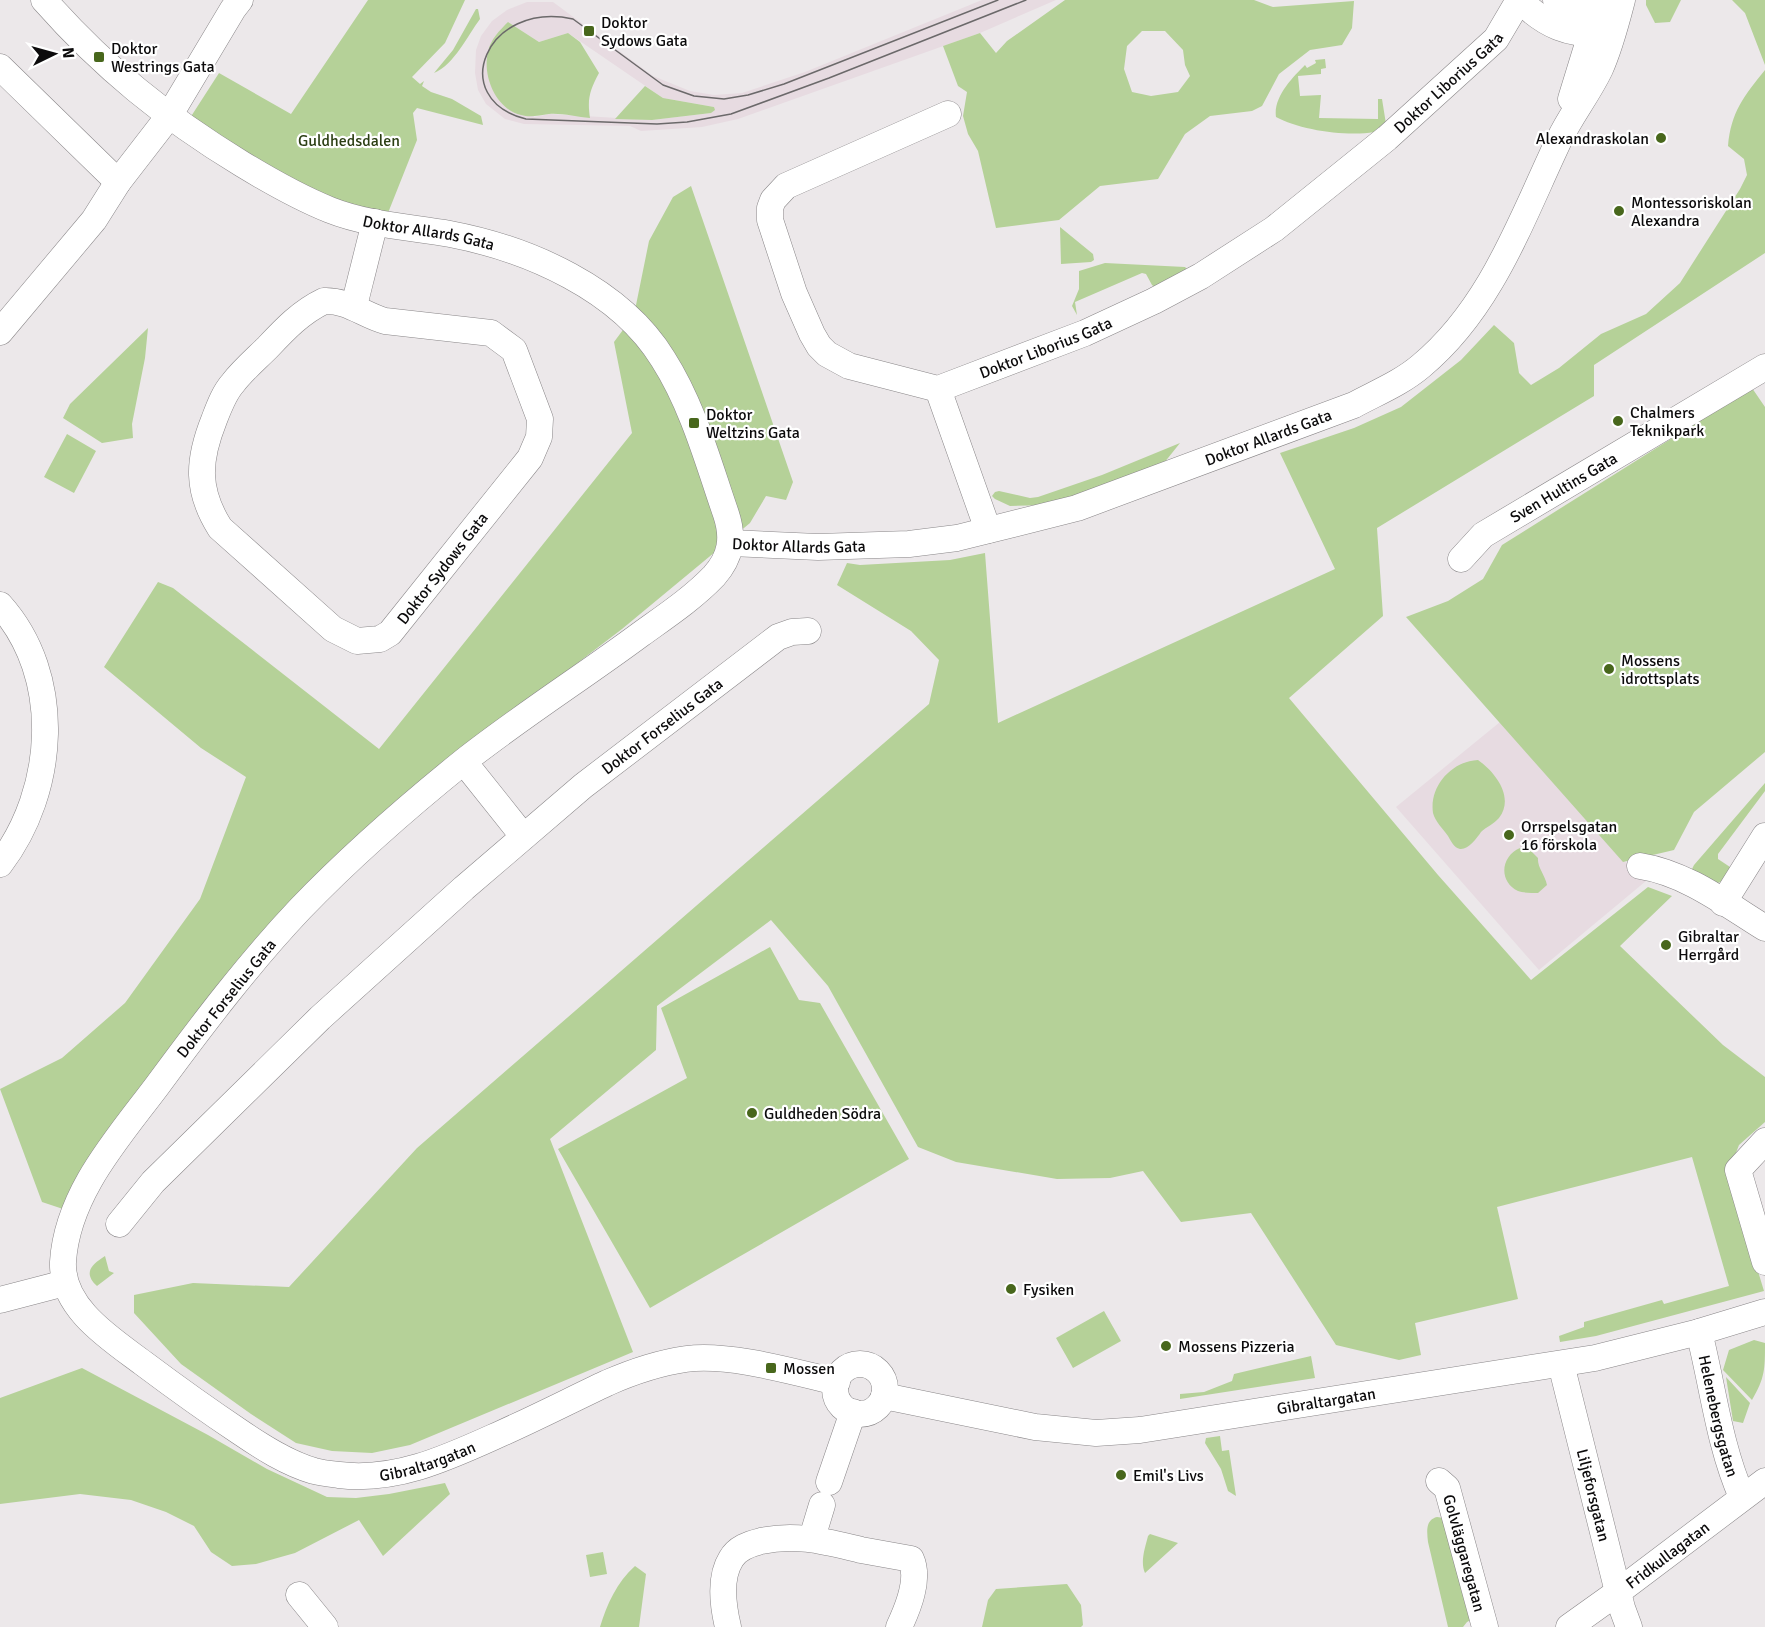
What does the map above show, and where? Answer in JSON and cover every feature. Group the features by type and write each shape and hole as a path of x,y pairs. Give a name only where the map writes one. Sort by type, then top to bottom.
{"street":[{"name":"Doktor Allards Gata","path":"44,0 114,71 169,116 205,141 285,188 331,211 375,222 451,234 538,261 603,295 628,316 663,358 678,386 694,423 730,525 731,543 818,547 937,542 1077,508 1354,405 1397,383 1420,366 1456,332 1492,279 1560,137 1601,22 1622,0"},
{"path":"0,332 94,220 118,182 169,116 232,9 240,0"},
{"path":"1519,0 1535,16 1551,24 1580,33 1601,22 1588,12 1556,0"},
{"name":"Doktor Liborius Gata","path":"938,389 1085,333 1154,301 1201,276 1274,229 1387,138 1496,39 1519,0"},
{"path":"0,67 118,182"},
{"path":"948,114 786,186 772,200 770,208 773,233 794,293 812,334 827,354 849,366 938,389 988,530"},
{"path":"354,306 375,222"},
{"name":"Doktor Sydows Gata","path":"324,301 354,306 385,321 491,333 514,350 540,419 539,437 530,458 390,633 380,639 357,641 333,629 220,528 211,513 202,483 202,459 210,431 219,405 231,384 296,318 311,307 324,301"},
{"name":"Sven Hultins Gata","path":"1461,559 1483,535 1765,367"},
{"name":"Doktor Forselius Gata","path":"65,1283 64,1252 81,1197 120,1135 183,1050 299,909 376,834 464,762 703,587 722,565 731,543"},
{"path":"0,605 24,637 34,661 41,689 46,736 42,766 28,819 17,841 0,864"},
{"name":"Doktor Forselius Gata","path":"119,1224 153,1182 320,1018 523,836 583,786 778,637 792,632 808,631"},
{"path":"464,762 523,836"},
{"path":"1723,903 1765,836"},
{"path":"1640,866 1659,869 1679,877 1765,928"},
{"path":"1765,1142 1738,1170 1765,1262"},
{"path":"0,1300 65,1283"},
{"name":"Gibraltargatan","path":"65,1283 75,1303 115,1342 195,1403 269,1451 315,1472 346,1476 399,1473 447,1458 632,1372 687,1359 729,1359 837,1382"},
{"name":"Gibraltargatan","path":"884,1396 1035,1427 1074,1432 1108,1432 1191,1423 1326,1399 1622,1353 1765,1312"},
{"name":"Helenebergsgatan","path":"1699,1332 1720,1428 1732,1473 1742,1497"},
{"path":"858,1364 868,1365 882,1377 885,1386 884,1396 881,1403 872,1410 861,1413 853,1412 846,1408 838,1398 837,1382 841,1373 849,1367 858,1364"},
{"name":"Liljeforsgatan","path":"1561,1364 1618,1592 1629,1627"},
{"path":"812,1538 853,1412"},
{"name":"Fridkullagatan","path":"1569,1627 1765,1480"},
{"name":"Golvläggaregatan","path":"1439,1481 1447,1488 1485,1627"},
{"path":"728,1627 724,1597 725,1575 730,1560 748,1544 792,1536 812,1538 911,1559 915,1568 911,1596 899,1627"},
{"path":"299,1595 324,1627"}],"shaded area":[{"path":"982,0 1056,0 980,33 738,119 702,127 641,131 630,126 524,124 505,119 486,104 478,90 475,73 476,50 481,36 492,21 507,10 527,2 553,2 653,76 690,91 714,95 742,93 805,72","holes":["508,22 539,42 568,33 663,98 714,107 711,113 652,120 550,114 534,117"]},
{"name":"Orrspelsgatan 16 förskola","path":"1500,722 1623,861 1646,881 1539,970 1396,807"}],"green space":[{"name":"Guldhedsdalen","path":"368,0 465,0 445,43 412,77 420,84 424,81 422,86 431,92 452,99 481,116 483,125 417,108 413,113 417,140 386,218 320,201 190,118 219,73 291,114"},
{"path":"1065,0 1254,0 1273,7 1354,1 1352,28 1342,45 1310,50 1279,74 1262,106 1252,111 1210,116 1185,134 1158,179 1100,186 1059,220 996,228 978,151 968,134 963,116 967,92 958,86 943,46 980,33 996,53 1007,41","holes":["1142,31 1165,31 1183,50 1185,65 1190,76 1178,92 1151,96 1132,92 1124,69 1127,46"]},
{"path":"1646,0 1681,0 1670,22 1655,23 1646,5"},
{"path":"1732,0 1765,0 1765,65 1745,13"},
{"path":"478,9 480,19 454,57 434,73 453,50"},
{"path":"508,22 539,42 568,33 580,42 599,73 590,94 590,118 554,114 525,116 512,112 498,99 489,81 488,52 491,43"},
{"path":"1325,59 1326,68 1321,69 1321,74 1298,76 1300,96 1321,95 1319,118 1378,119 1378,99 1382,99 1386,124 1374,132 1351,134 1310,129 1276,117 1278,102 1290,81 1305,65 1307,68 1316,63 1315,60"},
{"path":"1765,70 1765,253 1594,365 1594,396 1377,528 1383,616 1289,698 1438,875 1531,980 1648,887 1672,896 1620,946 1723,1045 1765,1077 1765,1122 1739,1145 1728,1173 1764,1291 1596,1336 1560,1342 1559,1336 1584,1327 1584,1322 1662,1300 1664,1304 1729,1286 1692,1157 1497,1207 1518,1299 1415,1323 1421,1355 1399,1360 1336,1345 1251,1213 1181,1222 1143,1171 1110,1178 1057,1179 956,1162 918,1147 828,986 771,920 657,1006 656,1050 550,1139 633,1352 410,1445 372,1453 332,1451 296,1443 251,1414 181,1364 134,1313 134,1295 193,1283 289,1287 417,1148 929,704 939,660 911,631 837,585 847,563 860,565 950,560 985,553 998,723 1335,569 1280,453 1354,428 1401,407 1461,360 1494,325 1514,343 1519,373 1531,385 1559,368 1601,334 1646,314 1680,283 1747,175 1744,159 1728,146 1730,134 1735,114"},
{"path":"645,86 663,98 714,107 715,110 711,113 652,120 615,119"},
{"path":"691,186 793,482 786,500 766,496 750,523 622,629 512,713 361,839 66,1210 42,1202 0,1089 62,1058 125,1003 200,899 246,777 201,748 104,667 158,582 173,588 379,749 632,433 614,342 634,315 649,241 673,197"},
{"path":"1060,227 1093,254 1094,260 1061,264"},
{"path":"1105,263 1185,267 1188,270 1156,288 1146,274 1142,273 1075,302 1077,315 1072,306 1079,289 1079,271"},
{"path":"148,328 145,358 132,424 133,438 102,443 63,418 70,404"},
{"name":"Mossens idrottsplats","path":"1752,388 1765,407 1765,752 1694,812 1674,850 1623,862 1406,617 1448,601 1483,579 1502,545"},
{"path":"67,434 96,451 74,493 44,477"},
{"path":"1180,443 1160,468 1050,505 1010,506 992,496 999,491 1030,498 1038,497 1102,475"},
{"path":"1478,760 1496,778 1504,794 1505,802 1499,818 1466,848 1460,849 1453,844 1435,819 1433,803 1435,793 1451,770 1468,761"},
{"path":"1765,783 1765,791 1718,854 1718,859 1730,867 1722,881 1714,885 1690,873 1694,865"},
{"path":"1520,848 1528,848 1538,858 1547,885 1538,893 1518,891 1507,881 1504,869 1506,862"},
{"name":"Guldheden Södra","path":"770,947 799,1000 820,1003 909,1159 650,1308 558,1149 687,1078 661,1008"},
{"path":"105,1256 109,1271 114,1273 97,1286 90,1277 90,1270"},
{"path":"1104,1311 1121,1341 1073,1368 1056,1338"},
{"path":"1754,1340 1765,1343 1765,1360 1762,1379 1752,1400 1723,1370 1729,1350"},
{"path":"1311,1356 1315,1378 1180,1399 1180,1394 1204,1392 1232,1381 1234,1374"},
{"path":"82,1368 267,1469 327,1497 356,1498 445,1483 450,1494 383,1556 359,1520 295,1553 256,1564 232,1566 211,1552 194,1526 166,1512 131,1500 80,1494 0,1504 0,1398"},
{"path":"1726,1377 1750,1403 1743,1423 1733,1421"},
{"path":"1220,1436 1222,1451 1229,1450 1236,1496 1228,1491 1221,1469 1205,1443 1206,1438"},
{"path":"1437,1517 1444,1518 1476,1617 1463,1627 1448,1627 1428,1542 1427,1530 1430,1521"},
{"path":"1150,1534 1178,1543 1145,1573 1144,1555"},
{"path":"603,1552 607,1574 590,1577 586,1555"},
{"path":"635,1566 646,1574 639,1627 600,1627 613,1594"},
{"path":"1067,1584 1081,1605 1083,1625 1081,1627 982,1627 988,1600 996,1589"}],"tram line":[{"path":"998,0 784,84 748,95 724,99 694,96 663,85 573,19 543,17 518,24 499,37 487,54 483,74 487,92 501,108 526,119 657,124 687,122 731,114 1026,0"}],"place":[{"name":"Doktor Sydows Gata","path":"589,31"},
{"name":"Doktor Westrings Gata","path":"99,57"},
{"name":"Alexandraskolan","path":"1661,138"},
{"name":"Montessoriskolan Alexandra","path":"1619,211"},
{"name":"Chalmers Teknikpark","path":"1618,421"},
{"name":"Doktor Weltzins Gata","path":"694,423"},
{"name":"Mossens idrottsplats","path":"1609,669"},
{"name":"Orrspelsgatan 16 förskola","path":"1509,835"},
{"name":"Gibraltar Herrgård","path":"1666,945"},
{"name":"Guldheden Södra","path":"752,1113"},
{"name":"Fysiken","path":"1011,1289"},
{"name":"Mossens Pizzeria","path":"1166,1346"},
{"name":"Mossen","path":"771,1368"},
{"name":"Emil's Livs","path":"1121,1475"}]}
